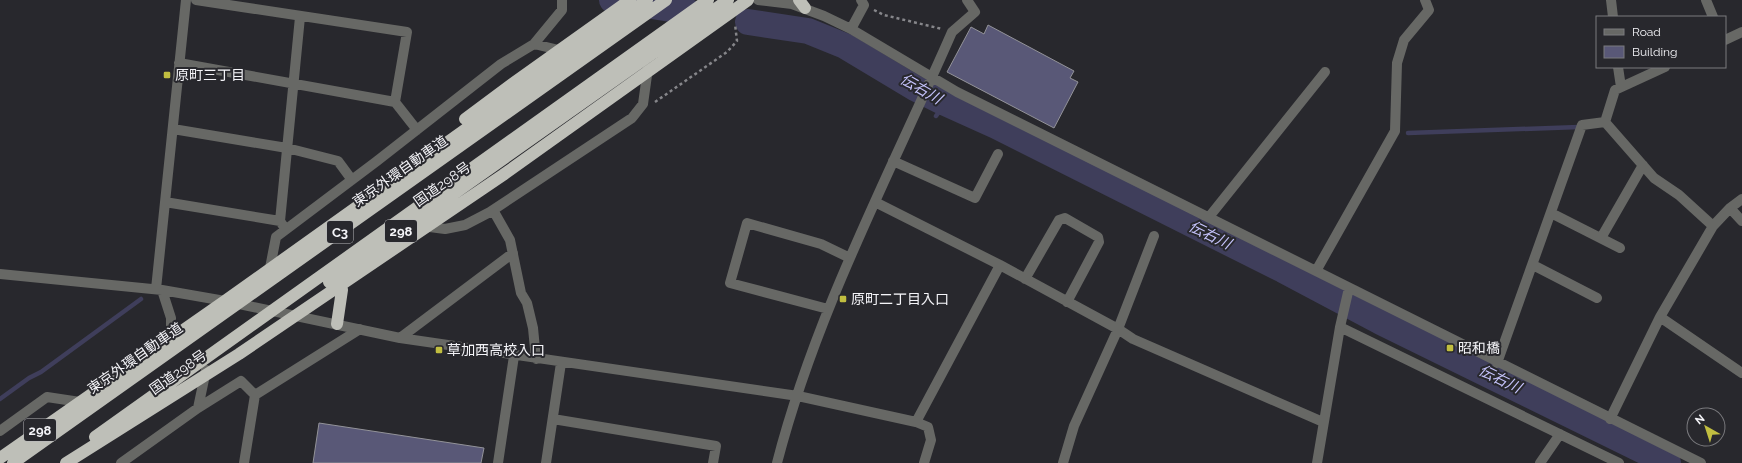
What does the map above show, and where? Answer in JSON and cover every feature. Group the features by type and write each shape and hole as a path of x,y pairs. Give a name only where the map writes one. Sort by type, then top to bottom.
{"highway":[{"path":"221,316 355,202 512,84 630,0"},
{"name":"298","path":"0,458 224,301 647,0"},
{"name":"東京外環自動車道","path":"13,463 666,0"},
{"name":"C3","path":"59,463 708,0"},
{"name":"国道298号","path":"75,463 410,224 728,0"},
{"path":"66,463 238,354 496,179 748,0"},
{"path":"337,324 342,290 340,275"}],"street":[{"path":"171,337 171,318 159,290 165,202 186,0"},
{"path":"196,0 300,17 407,32 395,102"},
{"path":"270,268 276,237 283,225 352,180 501,64 534,44 562,10 562,0"},
{"path":"758,0 802,4 851,29 930,82 1209,217 1316,270 1348,291 1701,463"},
{"path":"777,463 787,425 828,309 850,258 952,32 975,12 967,0"},
{"path":"1316,270 1395,131 1397,63 1404,40 1429,10 1425,0"},
{"path":"1611,0 1613,16"},
{"path":"1706,0 1713,16"},
{"path":"851,29 862,2"},
{"path":"283,225 287,148 300,17"},
{"path":"1726,40 1742,32"},
{"path":"534,44 572,54"},
{"path":"410,224 445,229 465,225 493,210 632,118 642,104 650,56"},
{"path":"179,63 395,102 417,130"},
{"path":"1618,68 1621,87"},
{"path":"1605,122 1615,90 1663,68"},
{"path":"1209,217 1325,72"},
{"path":"1605,122 1654,178 1679,195 1713,226"},
{"path":"1497,363 1582,124 1605,122"},
{"path":"173,129 287,148 338,162 352,180"},
{"path":"893,161 975,198 998,154"},
{"path":"1601,238 1643,166"},
{"path":"1610,419 1660,317 1713,226 1730,208 1742,199"},
{"path":"165,202 283,225"},
{"path":"875,202 1000,265 1118,329 1133,339 1323,422"},
{"path":"1730,208 1742,221"},
{"path":"493,210 510,240 521,294 528,303 533,328 536,359"},
{"path":"1551,212 1620,248"},
{"path":"1025,279 1058,220 1065,218 1098,236 1099,242 1067,302"},
{"path":"828,309 730,283 747,223 821,244 850,258"},
{"path":"1063,463 1074,426 1118,329 1154,236"},
{"path":"400,338 513,253"},
{"path":"916,422 1000,265"},
{"path":"1533,265 1597,298"},
{"path":"0,274 159,290 224,301 400,338 514,356 798,396 916,422 928,427 931,440 924,463"},
{"path":"1318,462 1323,422 1348,291"},
{"path":"1660,317 1742,373"},
{"path":"1341,323 1560,434 1606,460 1620,463"},
{"path":"244,463 255,395 360,329"},
{"path":"498,463 514,356"},
{"path":"546,463 561,362"},
{"path":"198,408 206,370"},
{"path":"120,463 198,408 241,381 255,395"},
{"path":"0,431 47,397 80,402"},
{"path":"553,419 716,446 712,463"},
{"path":"1540,463 1560,434"}],"path":[{"path":"862,2 884,15 952,32"},
{"path":"642,104 653,103 727,52 737,41 735,21"}],"building":[{"path":"988,25 1074,71 1070,78 1078,82 1054,128 947,72 971,27 984,34"},
{"path":"319,423 484,448 481,463 313,463"}],"waterway":[{"name":"伝右川","path":"612,0 630,3"},
{"name":"伝右川","path":"652,6 689,12"},
{"name":"伝右川","path":"748,22 808,31 845,46 915,88 996,126 1283,270 1381,322 1668,463"},
{"path":"936,116 945,103"},
{"path":"1408,133 1579,127"},
{"path":"0,399 29,378 41,372 141,299"}],"place":[{"name":"原町三丁目","path":"167,75"},
{"name":"原町二丁目入口","path":"843,299"},
{"name":"昭和橋","path":"1450,348"},
{"name":"草加西高校入口","path":"439,350"}]}
